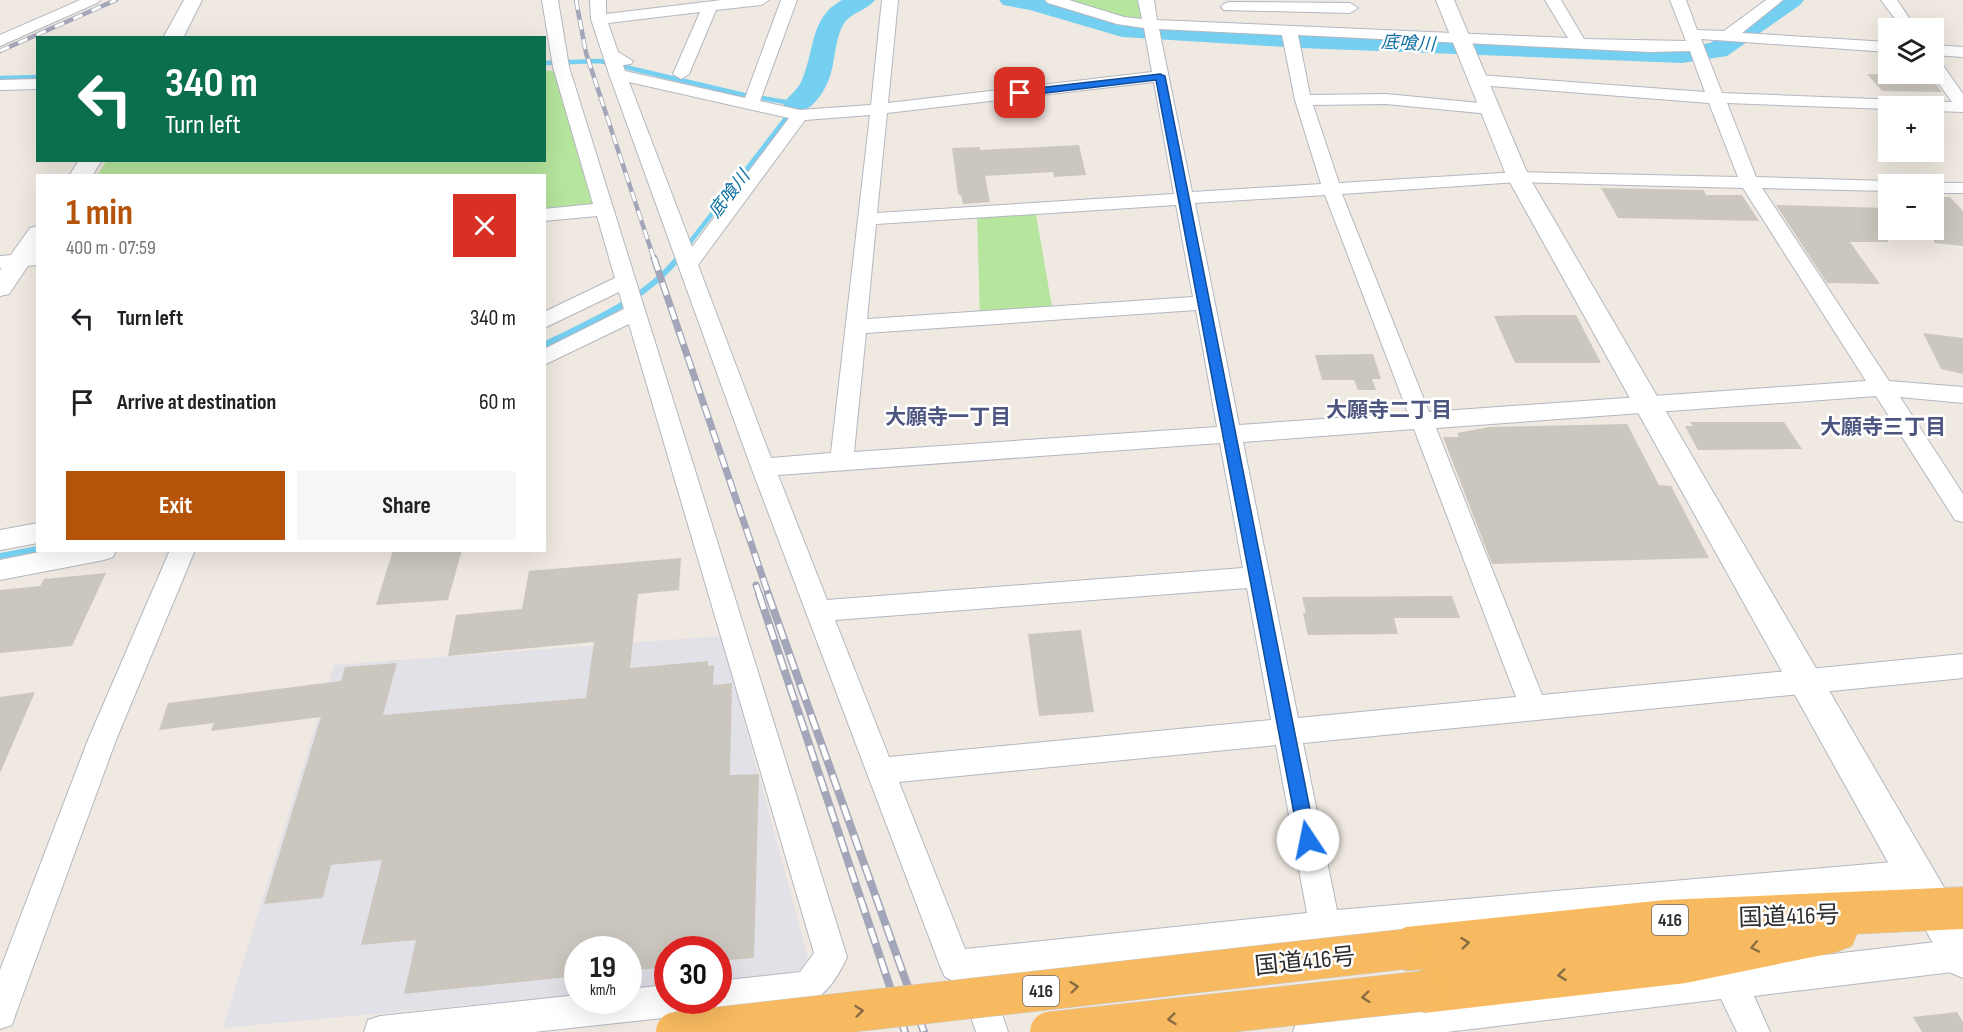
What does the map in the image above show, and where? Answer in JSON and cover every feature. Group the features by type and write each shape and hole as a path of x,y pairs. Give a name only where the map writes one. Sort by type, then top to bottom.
{"highway":[{"name":"国道416号","path":"676,1032 1665,921 1938,898"},
{"name":"国道416号","path":"1050,1032 1686,961 1938,898"}],"street":[{"path":"0,41 92,0"},
{"path":"174,36 193,0"},
{"path":"550,0 553,68 605,209 831,957 808,987 732,995"},
{"path":"598,0 599,19 614,64 763,467 956,966 1325,927 1938,898"},
{"path":"599,19 761,0"},
{"path":"754,98 789,0"},
{"path":"842,462 890,0"},
{"path":"1053,0 1122,21 1150,24 1650,47 1728,36 1878,46"},
{"path":"1146,0 1325,927"},
{"path":"1309,1032 1962,957 1938,898 1805,680 1518,177 1445,0"},
{"path":"1553,0 1579,44"},
{"path":"1678,0 1749,183 1963,513"},
{"path":"1728,36 1775,0"},
{"path":"1889,0 1902,18"},
{"path":"1235,28 1228,4 1348,4 1361,34"},
{"path":"681,74 710,6"},
{"path":"1289,30 1303,100 1331,188 1533,707"},
{"path":"1944,51 1963,52"},
{"path":"614,64 621,60 681,74 800,115 879,109 1160,76"},
{"path":"614,64 754,98"},
{"path":"1944,79 1963,107"},
{"path":"1478,80 1716,98 1963,107"},
{"path":"0,85 36,84"},
{"path":"1303,100 1386,99 1490,109"},
{"path":"689,264 800,115"},
{"path":"867,219 1518,177 1878,186"},
{"path":"1944,188 1963,188"},
{"path":"546,215 605,209"},
{"path":"0,288 36,236"},
{"path":"546,320 626,281"},
{"path":"856,327 1204,303"},
{"path":"546,357 636,312"},
{"path":"763,467 1882,388 1963,395"},
{"path":"0,540 36,533"},
{"path":"0,570 94,552"},
{"path":"0,1013 102,740 182,552"},
{"path":"818,611 1257,577"},
{"path":"880,771 1963,666"},
{"path":"970,965 992,1032"},
{"path":"1730,982 1754,1032"},
{"path":"808,987 816,1032"},
{"path":"380,1032 654,1003"}],"shaded area":[{"path":"721,636 808,957 801,970 732,979 732,936 654,936 654,987 642,989 642,936 564,936 564,996 223,1028 334,665"}],"green space":[{"path":"1049,0 1145,0 1150,24"},
{"path":"562,70 603,204 546,210 546,174 98,174 106,162 546,162 546,71"},
{"path":"1036,214 1053,313 980,318 977,215"}],"building":[{"path":"1867,74 1878,74 1878,84 1936,84 1942,92 1882,91"},
{"path":"1079,145 1086,175 1054,177 1053,172 985,176 990,202 963,204 961,195 958,194 952,148 980,147 980,150"},
{"path":"1601,188 1704,190 1706,195 1742,195 1759,221 1618,218"},
{"path":"1944,197 1950,197 1963,211 1963,246 1934,243 1934,240 1944,240"},
{"path":"1776,205 1878,208 1878,240 1888,240 1888,242 1850,242 1880,284 1827,283"},
{"path":"1576,315 1601,363 1515,363 1494,316"},
{"path":"1923,333 1963,338 1963,374 1941,369"},
{"path":"1373,354 1381,379 1372,379 1376,390 1358,390 1354,380 1322,380 1315,355"},
{"path":"1690,422 1784,422 1802,449 1698,450 1685,426 1693,426"},
{"path":"1627,424 1659,485 1671,486 1709,558 1492,564 1443,437 1459,437 1457,433 1490,427"},
{"path":"392,552 461,552 448,600 376,605"},
{"path":"681,558 679,590 638,594 630,668 708,661 708,666 714,665 713,685 732,683 730,775 759,774 754,958 732,960 732,936 654,936 654,968 642,970 642,936 564,936 564,977 404,994 416,940 361,945 382,860 331,865 323,898 264,904 321,717 211,731 214,723 159,730 168,703 341,681 345,667 397,663 383,715 586,698 594,642 448,656 456,615 522,609 529,571"},
{"path":"106,573 72,646 0,653 0,590 40,586 44,579"},
{"path":"1452,596 1460,618 1394,618 1398,634 1308,635 1302,597"},
{"path":"1081,630 1094,712 1039,716 1028,634"},
{"path":"35,692 0,773 0,697"},
{"path":"1957,1012 1963,1022 1963,1032 1922,1032 1913,1017"}],"waterway":[{"name":"底喰川","path":"797,104 810,91 815,82 831,24 847,7 862,0"},
{"name":"底喰川","path":"1012,0 1033,3 1122,29 1301,40 1682,55 1718,50 1791,0"},
{"path":"546,63 600,61 744,95 797,104 677,259"},
{"path":"0,78 36,77"},
{"name":"底喰川","path":"546,344 633,298 665,273 678,258"},
{"name":"底喰川","path":"0,556 36,549"}],"railway":[{"path":"0,51 116,0"},
{"path":"576,0 586,53 654,259"},
{"path":"654,258 769,596"},
{"path":"756,585 760,596"},
{"path":"759,594 905,1032"},
{"path":"768,594 924,1032"}],"district":[{"name":"大願寺二丁目","path":"1389,410"},
{"name":"大願寺一丁目","path":"948,417"},
{"name":"大願寺三丁目","path":"1883,427"}],"route":[{"path":"1020,93 1160,76 1308,840"}]}
